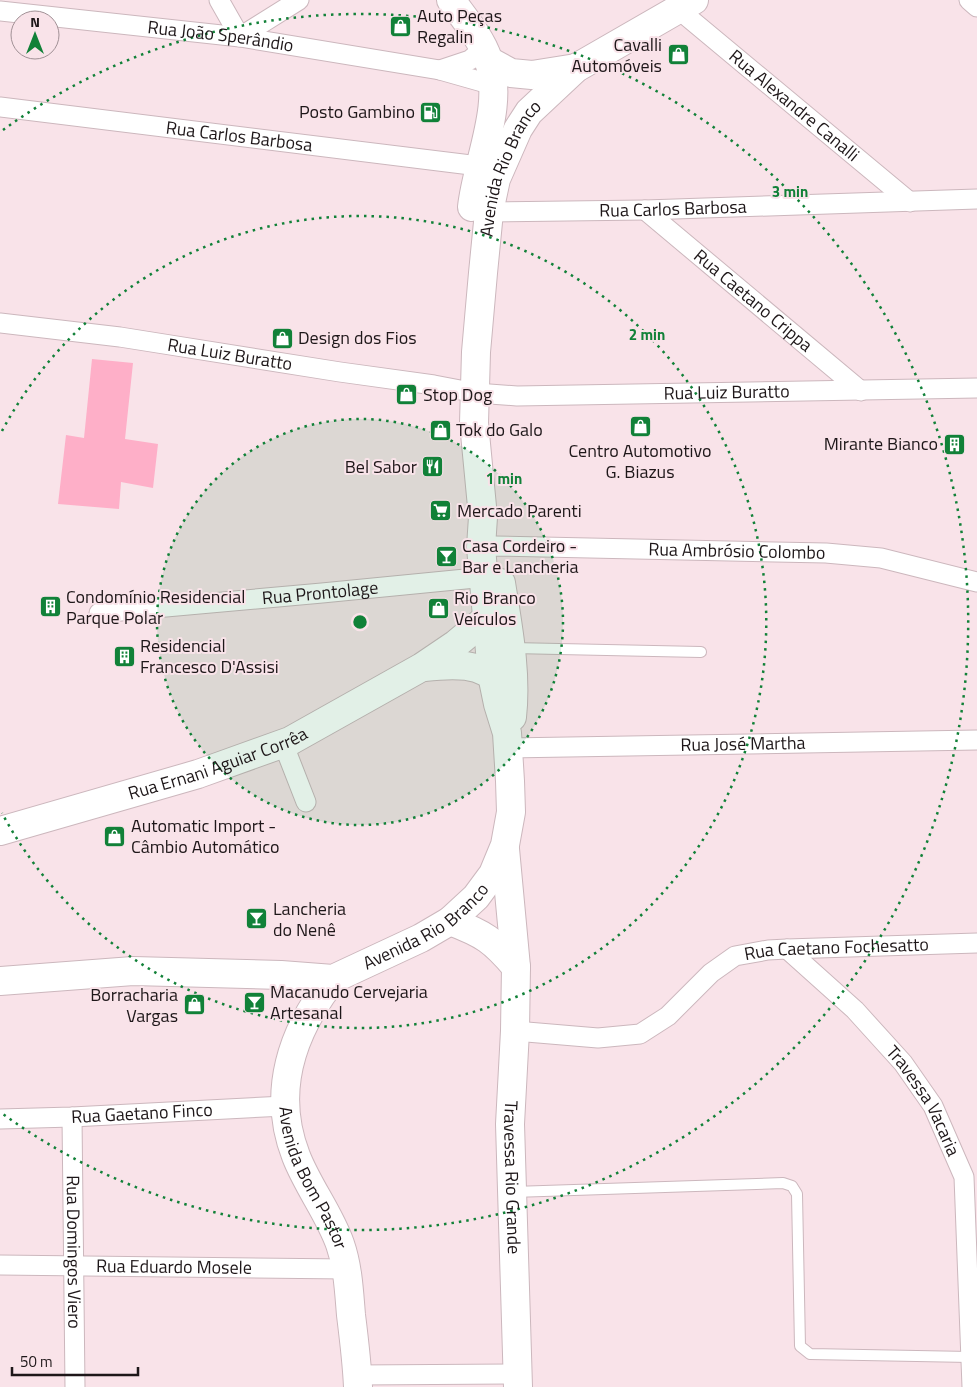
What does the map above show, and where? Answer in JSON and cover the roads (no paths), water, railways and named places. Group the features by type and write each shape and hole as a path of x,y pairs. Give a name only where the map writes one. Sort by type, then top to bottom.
{"main road":[{"path":"452,0 489,65 511,73 532,75 576,68"},
{"name":"Avenida Rio Branco","path":"469,391 476,352 489,212 496,179 518,129 542,98 576,68 686,5"},
{"name":"Avenida Rio Branco","path":"333,980 421,938 450,921 476,897 493,874 505,845 512,812 509,732 513,687 510,648 492,577 483,517 474,423 469,391 460,357 465,274 473,203 479,166 488,132 489,65"},
{"name":"Avenida Rio Branco","path":"492,577 487,618 492,675 498,704 509,732"},
{"name":"Rua Ernani Aguiar Corrêa","path":"0,831 198,774 290,741 422,667 456,644 487,618"},
{"name":"Rua Ernani Aguiar Corrêa","path":"422,667 459,664 470,666 492,675"},
{"name":"Travessa Rio Grande","path":"505,845 516,967 510,1124 518,1380"},
{"path":"450,921 487,937 498,946 516,967"},
{"path":"0,981 132,971 281,975 333,980"},
{"name":"Avenida Bom Pastor","path":"333,980 316,1001 299,1033 293,1049 288,1075 285,1106 288,1127 296,1155 310,1185 328,1216 340,1244 346,1269 358,1381"}],"street":[{"path":"219,0 240,37 300,0"},
{"path":"969,0 977,7"},
{"name":"Rua Alexandre Canalli","path":"686,5 910,202"},
{"name":"Rua João Sperândio","path":"0,11 240,37 440,70 489,65"},
{"name":"Rua João Sperândio","path":"440,70 470,60 489,65"},
{"name":"Rua Carlos Barbosa","path":"0,107 479,166"},
{"name":"Rua Carlos Barbosa","path":"489,212 645,210 910,202 974,203"},
{"name":"Rua Caetano Crippa","path":"645,210 861,391"},
{"name":"Rua Luiz Buratto","path":"0,323 120,337 469,391 517,396 977,388"},
{"name":"Rua Ambrósio Colombo","path":"488,547 826,553 881,558 977,582"},
{"name":"Rua Prontolage","path":"99,612 492,577"},
{"name":"Rua José Martha","path":"509,732 977,740"},
{"path":"283,743 306,802"},
{"name":"Rua Caetano Fochesatto","path":"515,1031 598,1038 640,1034 668,1016 711,973 734,956 768,950 977,943"},
{"name":"Travessa Vacaria","path":"787,949 855,1010 903,1063 932,1106 971,1177 974,1357 972,1387"},
{"name":"Rua Gaetano Finco","path":"0,1119 285,1106"},
{"name":"Rua Domingos Viero","path":"72,1117 75,1387"},
{"name":"Rua Eduardo Mosele","path":"0,1265 346,1269"},
{"path":"358,1381 518,1380"}],"lane":[{"path":"510,648 701,652"},
{"path":"512,1192 783,1183 792,1186 797,1194 800,1346 810,1354 974,1357"}],"place":[{"name":"Auto Peças Regalin","path":"401,26"},
{"name":"Cavalli Automóveis","path":"678,55"},
{"name":"Posto Gambino","path":"431,112"},
{"name":"Design dos Fios","path":"282,338"},
{"name":"Stop Dog","path":"407,395"},
{"name":"Centro Automotivo G. Biazus","path":"640,426"},
{"name":"Tok do Galo","path":"440,430"},
{"name":"Mirante Bianco","path":"954,444"},
{"name":"Bel Sabor","path":"433,467"},
{"name":"Mercado Parenti","path":"441,511"},
{"name":"Casa Cordeiro - Bar e Lancheria","path":"446,556"},
{"name":"Condomínio Residencial Parque Polar","path":"50,607"},
{"name":"Rio Branco Veículos","path":"438,608"},
{"name":"Residencial Francesco D'Assisi","path":"124,656"},
{"name":"Automatic Import - Câmbio Automático","path":"115,836"},
{"name":"Lancheria do Nenê","path":"257,919"},
{"name":"Macanudo Cervejaria Artesanal","path":"254,1002"},
{"name":"Borracharia Vargas","path":"194,1005"}]}
